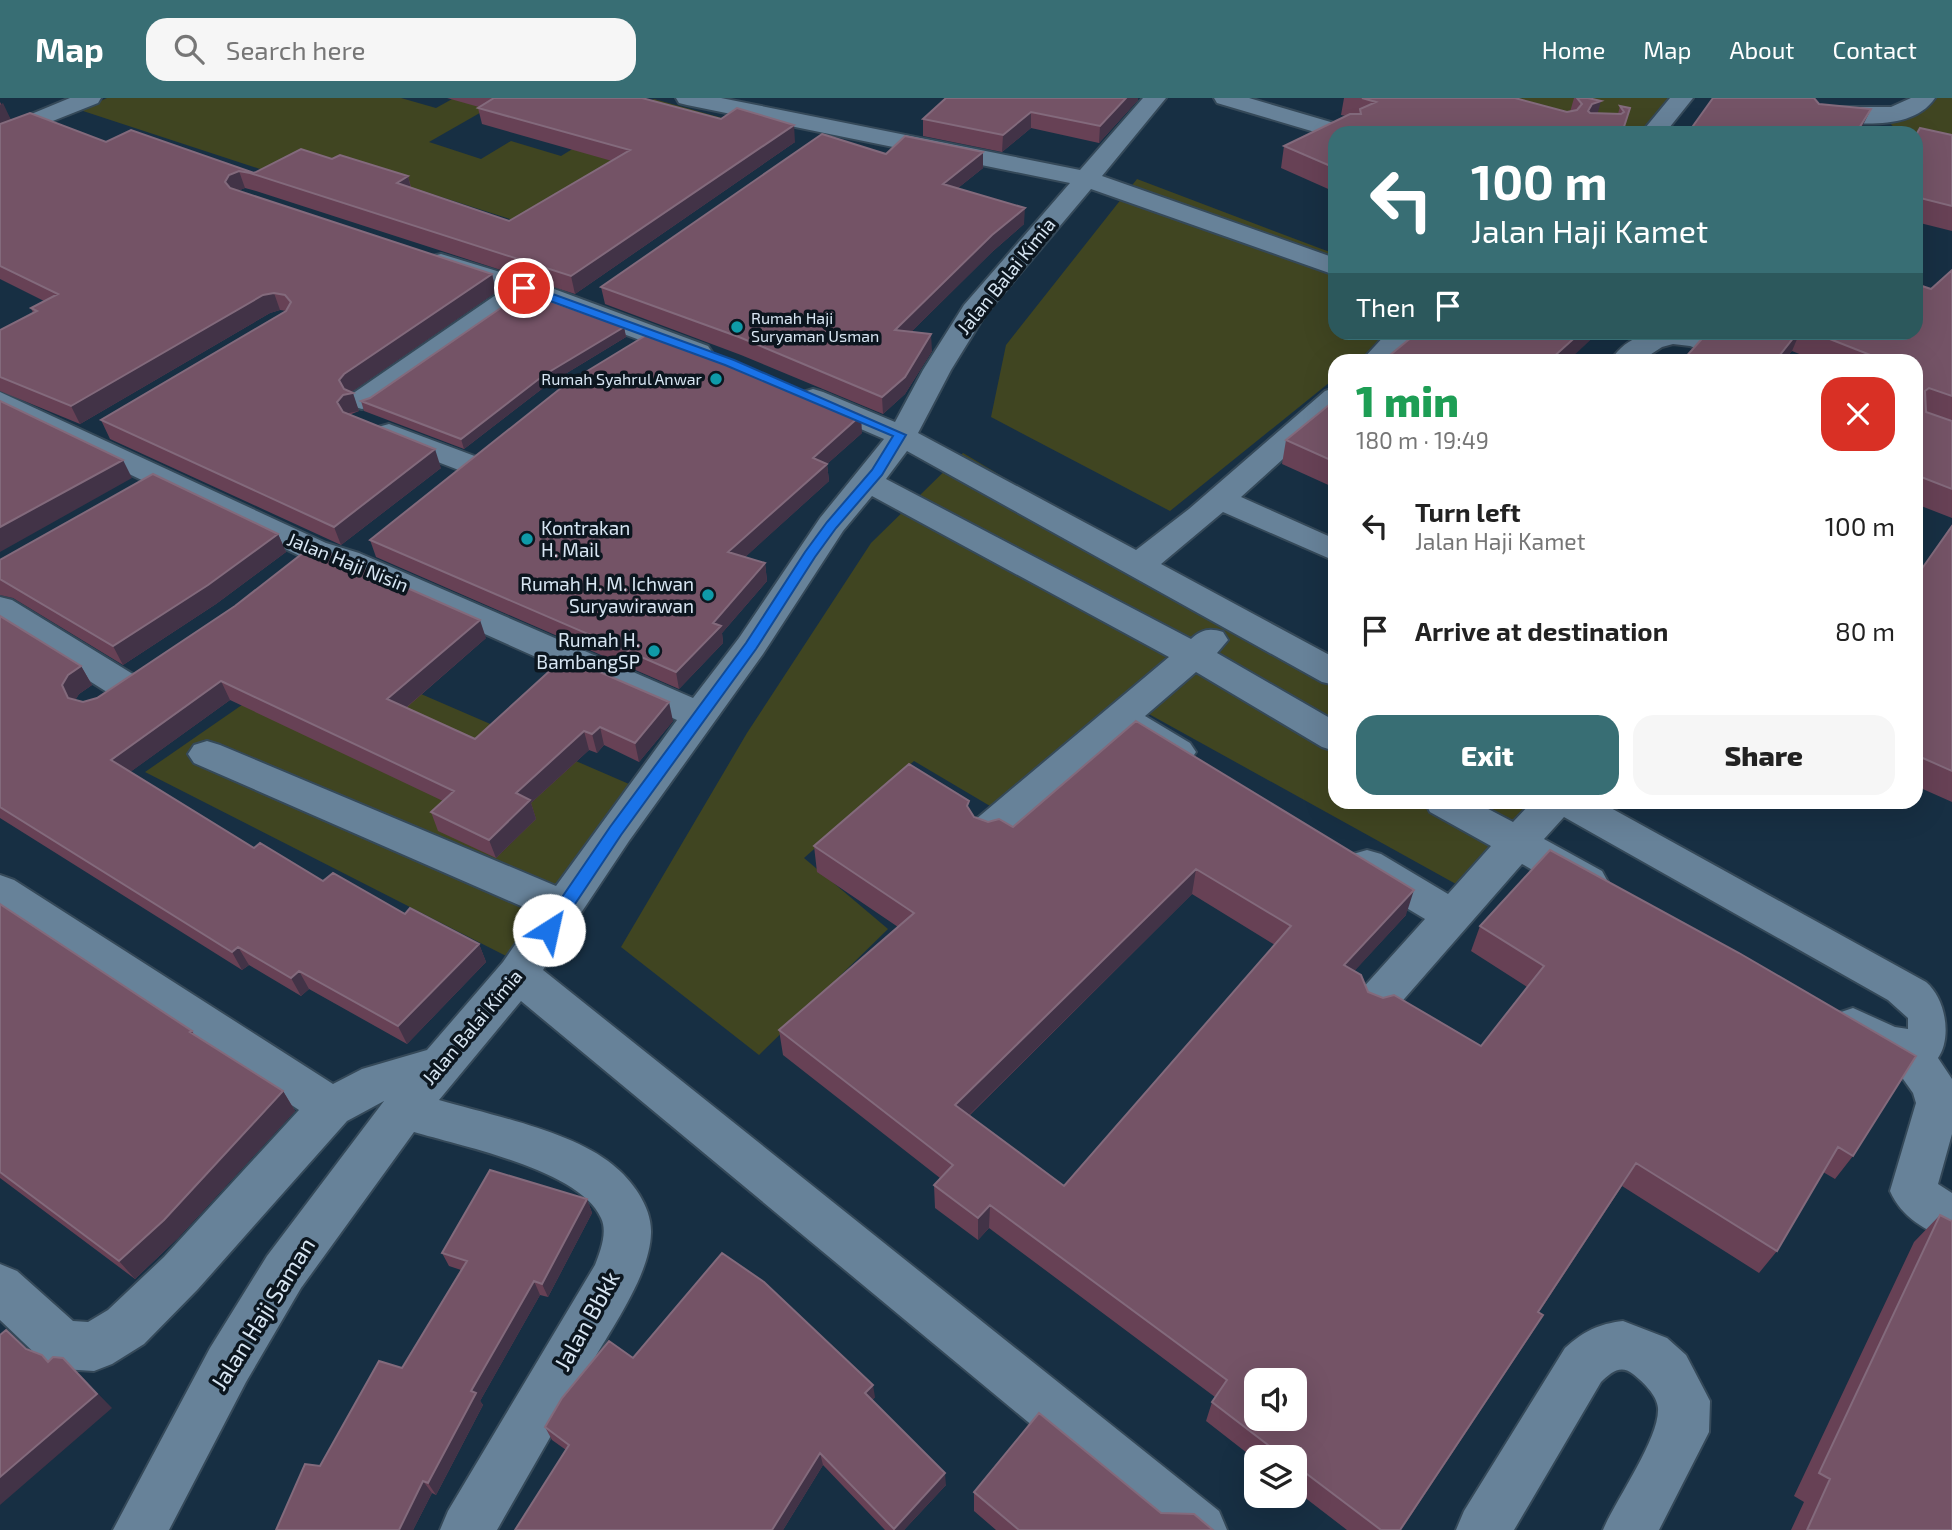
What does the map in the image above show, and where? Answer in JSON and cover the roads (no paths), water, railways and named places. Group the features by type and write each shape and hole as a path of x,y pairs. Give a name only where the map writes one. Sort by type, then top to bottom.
{"street":[{"path":"0,135 90,98"},
{"path":"687,98 1087,179 1328,265"},
{"name":"Jalan Balai Kimia","path":"404,1109 518,974 699,715 751,646 824,535 890,454 974,311 1155,98"},
{"path":"1224,98 1278,104 1328,126"},
{"path":"1659,126 1682,98"},
{"path":"1821,114 1874,125 1924,98"},
{"path":"794,121 816,104"},
{"path":"0,113 24,125"},
{"path":"813,144 835,128"},
{"path":"420,256 524,288 590,299 653,335 717,358"},
{"path":"468,465 361,411 524,288"},
{"path":"617,357 653,335"},
{"path":"1382,354 1396,340"},
{"path":"1634,354 1655,340"},
{"path":"1694,340 1735,354"},
{"path":"790,388 900,435 1328,669"},
{"name":"Jalan Haji Nisin","path":"0,401 94,432 161,478 314,550 357,552 699,715"},
{"path":"1139,564 1220,499 1328,403"},
{"path":"127,497 161,478"},
{"path":"869,482 1192,654 1328,734"},
{"path":"1220,499 1328,548"},
{"path":"282,574 314,550"},
{"path":"0,608 134,678 93,705"},
{"path":"989,830 1192,654 1239,620"},
{"path":"1119,718 1202,767"},
{"path":"207,754 564,907"},
{"path":"1456,809 1626,903"},
{"path":"1376,1002 1548,809"},
{"path":"1582,809 1903,988 1926,1007 1931,1032 1926,1044 1914,1049 1891,1045 1822,1009"},
{"path":"1333,845 1452,916"},
{"path":"0,891 331,1107"},
{"path":"518,974 1200,1530"},
{"path":"1905,1047 1933,1086 1938,1102 1913,1191 1952,1219"},
{"path":"0,1287 62,1345 94,1347 126,1326 181,1273 331,1107 378,1082 441,1065"},
{"name":"Jalan Haji Saman","path":"140,1530 228,1365 284,1272 404,1109"},
{"name":"Jalan Bbkk","path":"404,1109 569,1162 600,1183 618,1203 627,1225 624,1253 612,1281 467,1530"},
{"path":"1483,1530 1583,1365 1602,1348 1623,1345 1649,1355 1668,1373 1684,1401 1683,1432 1630,1530"}],"place":[{"name":"Rumah Haji Suryaman Usman","path":"737,327"},
{"name":"Rumah Syahrul Anwar","path":"716,379"},
{"name":"Kontrakan H. Mail","path":"527,539"},
{"name":"Rumah H. M. Ichwan Suryawirawan","path":"708,595"},
{"name":"Rumah H. BambangSP","path":"654,651"}]}
